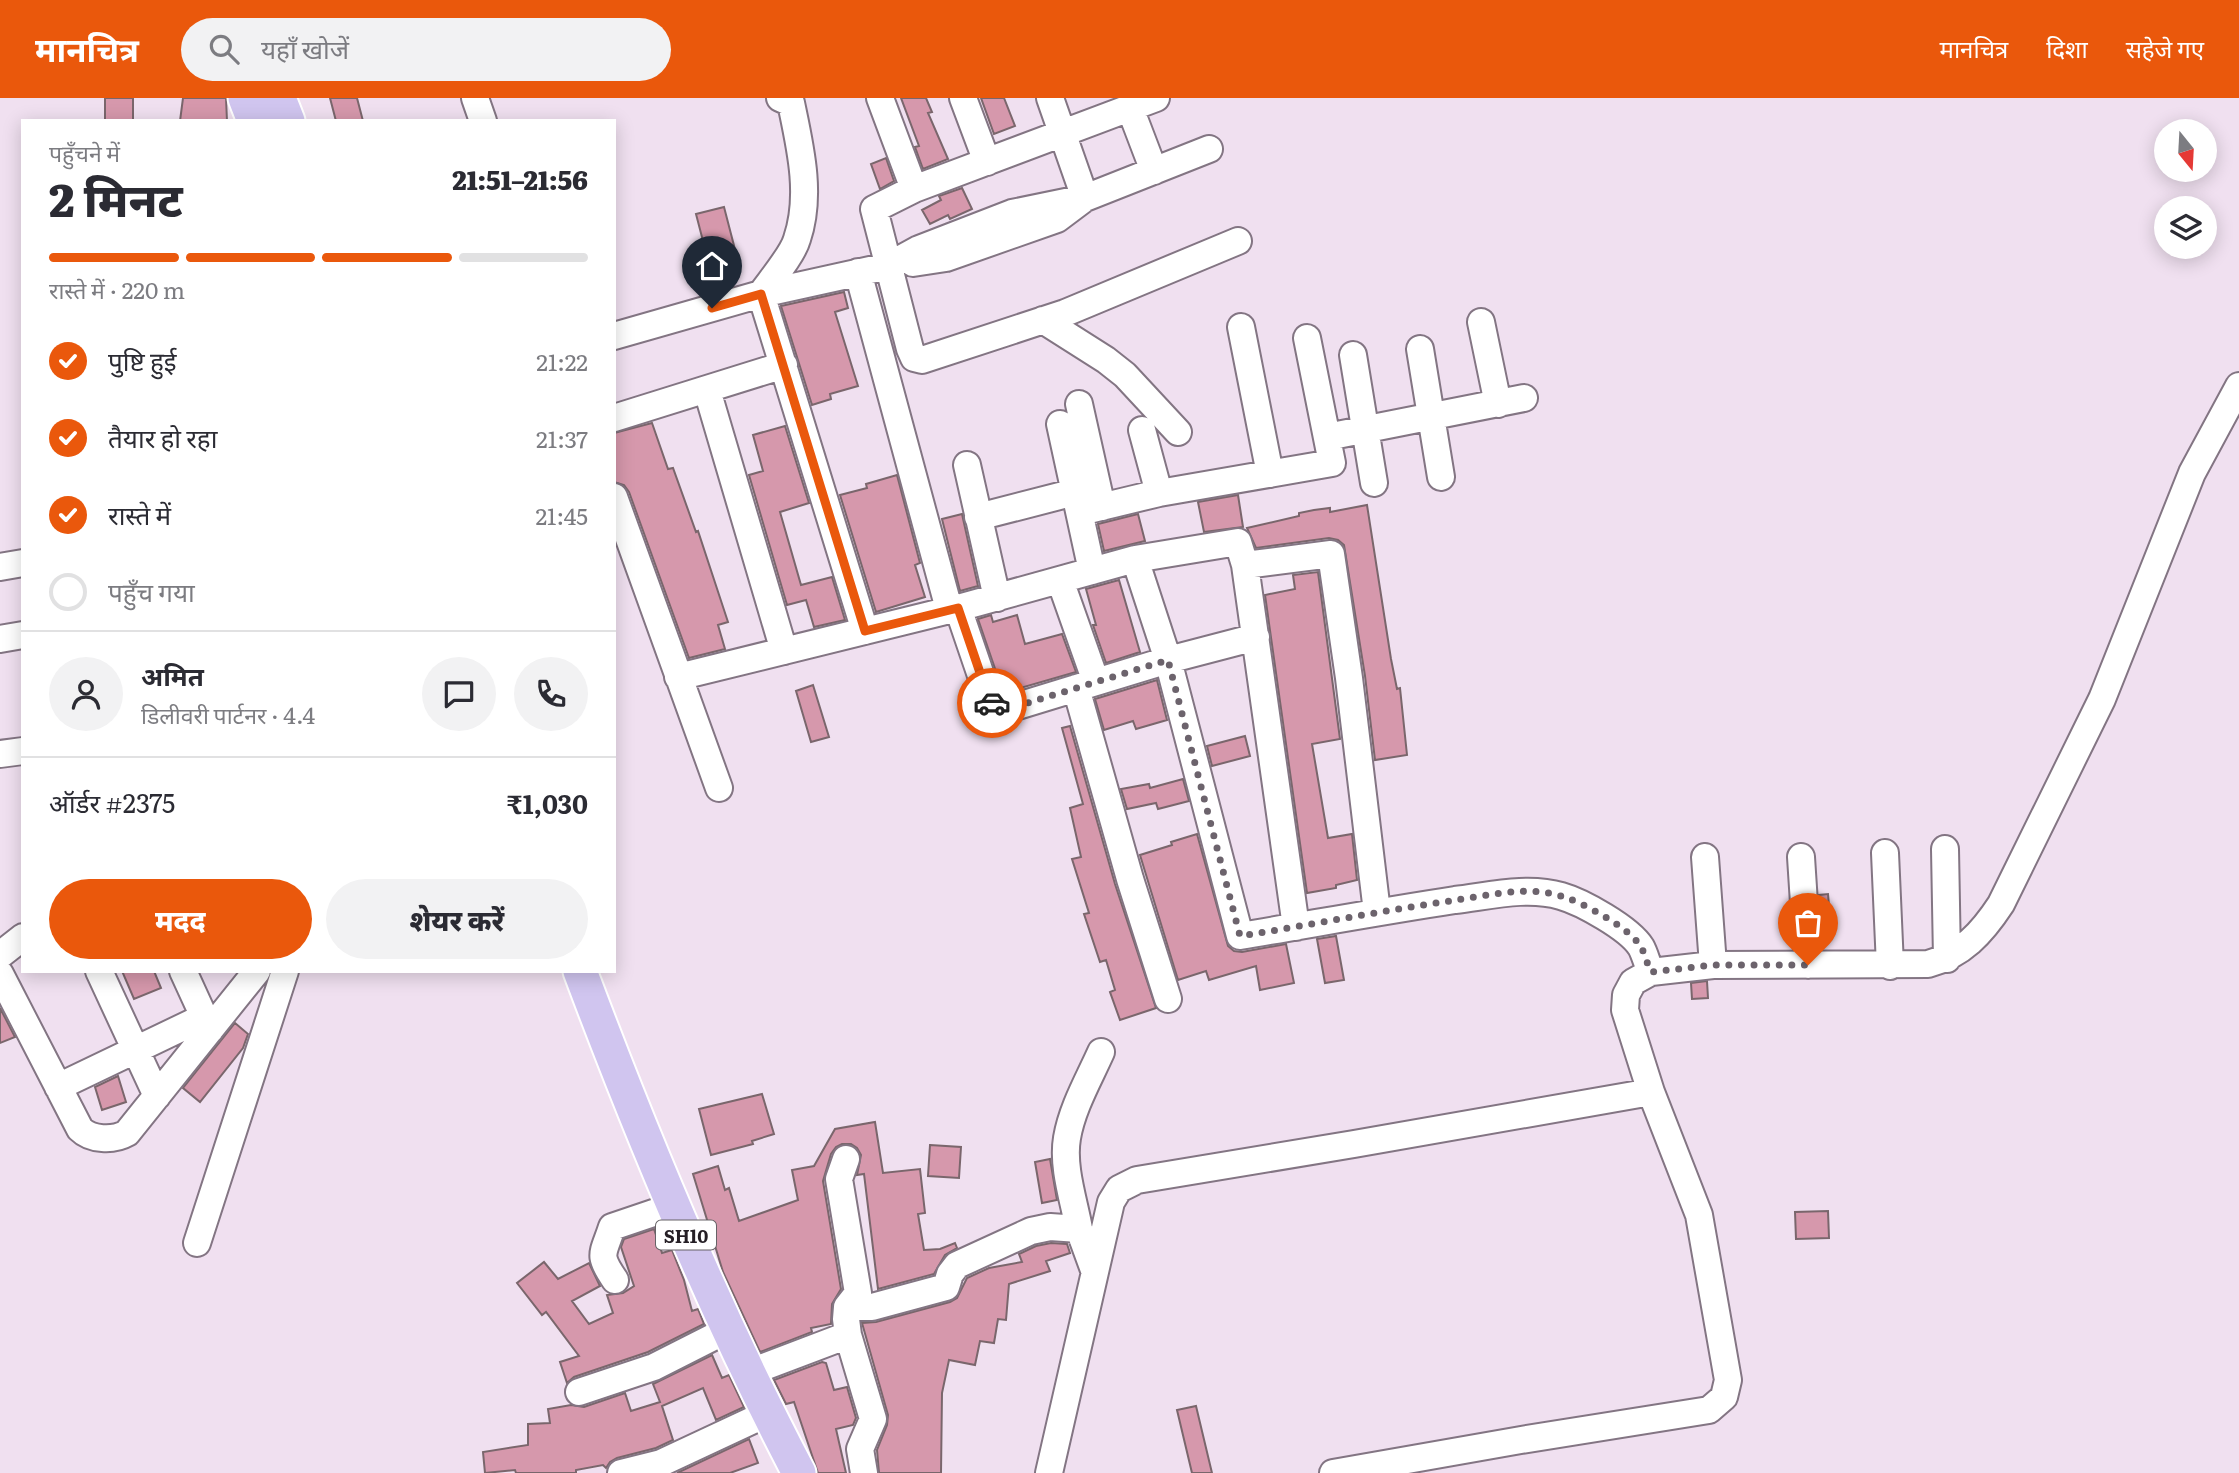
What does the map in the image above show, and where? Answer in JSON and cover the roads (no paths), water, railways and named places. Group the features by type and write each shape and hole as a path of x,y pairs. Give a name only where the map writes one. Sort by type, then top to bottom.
{"main road":[{"path":"253,109 282,119"},
{"name":"SH10","path":"583,981 727,1330 799,1473"}],"street":[{"path":"475,98 482,119"},
{"path":"761,294 797,240 804,198 802,152 791,103 780,98"},
{"path":"880,98 914,189"},
{"path":"963,98 987,162"},
{"path":"1050,98 1085,198"},
{"path":"1154,171 1143,102 914,189 874,209 914,358 922,359 1043,320 1238,241"},
{"path":"616,335 761,294 888,266 946,258 1057,219 1085,198 1209,149"},
{"path":"858,272 953,609 990,702 1011,708 1168,660 1256,637"},
{"path":"761,294 865,631"},
{"path":"1043,320 1125,375 1178,432"},
{"path":"1481,322 1499,404"},
{"path":"1241,327 1270,474"},
{"path":"978,517 1159,493 1332,463 1307,338"},
{"path":"1420,349 1441,477"},
{"path":"1353,355 1374,483"},
{"path":"616,417 784,365"},
{"path":"1333,1473 1709,1410 1724,1397 1728,1380 1699,1216 1651,1092 1625,1010 1626,995 1633,982 1651,972 1713,965 1928,964 1947,959 1967,946 1987,925 2001,904 2102,699 2192,473 2239,386"},
{"path":"707,390 784,651"},
{"path":"1327,437 1524,398"},
{"path":"1079,404 1092,571"},
{"path":"1060,424 1086,504"},
{"path":"1142,430 1159,493"},
{"path":"967,465 997,598"},
{"path":"616,503 719,788"},
{"path":"678,677 997,598 1135,559 1238,542 1245,565 1256,637 1296,927"},
{"path":"1245,565 1331,554 1377,912"},
{"path":"1135,559 1168,660 1240,936 1377,912 1510,893 1536,892 1560,895 1579,902 1630,934 1641,947 1651,972"},
{"path":"0,567 21,563"},
{"path":"1060,580 1130,879 1168,999"},
{"path":"0,639 21,635"},
{"path":"0,754 21,751"},
{"path":"1945,849 1947,959"},
{"path":"1885,853 1890,966"},
{"path":"1705,857 1713,965"},
{"path":"1801,857 1808,965"},
{"path":"0,954 21,938"},
{"path":"100,973 157,1096"},
{"path":"184,973 207,1024"},
{"path":"0,974 80,1129 92,1137 116,1137 127,1133 157,1096 207,1024 255,973"},
{"path":"197,1243 284,973"},
{"path":"58,1087 135,1048 207,1024"},
{"path":"1094,1270 1079,1230 1067,1166 1066,1140 1072,1117 1101,1052"},
{"path":"1049,1473 1094,1270 1111,1202 1119,1189 1137,1180 1651,1092"},
{"path":"846,1158 839,1179 858,1293 847,1307 846,1320 873,1419 860,1449 864,1473"},
{"path":"615,1280 602,1262 602,1252 612,1227 674,1206"},
{"path":"847,1307 872,1307 946,1287 950,1274 957,1265 1031,1231 1051,1227 1079,1230"},
{"path":"579,1392 654,1367 727,1330"},
{"path":"748,1373 848,1335"},
{"path":"621,1473 661,1463 768,1413"}]}
